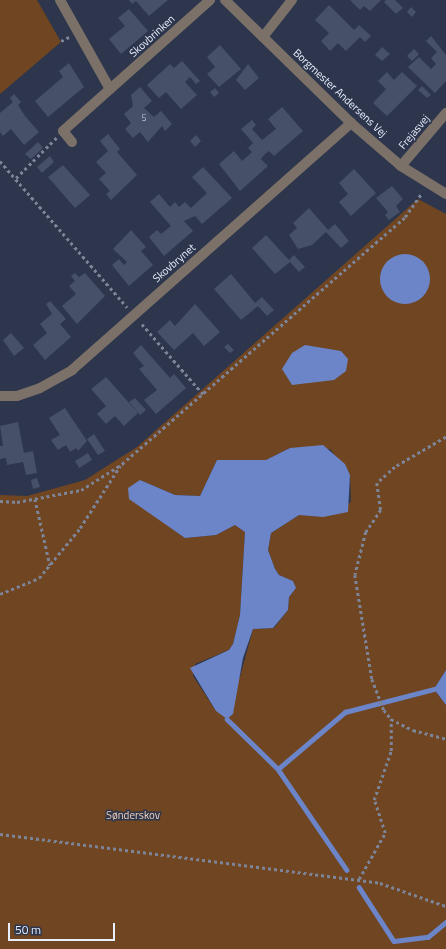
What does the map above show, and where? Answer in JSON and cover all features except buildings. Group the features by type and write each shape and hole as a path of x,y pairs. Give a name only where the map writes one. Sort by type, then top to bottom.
{"street":[{"path":"60,0 110,90"},
{"name":"Skovbrinken","path":"63,131 210,0"},
{"name":"Borgmester Andersens Vej","path":"225,0 351,123 401,166 446,194"},
{"path":"263,37 292,0"},
{"name":"Frejasvej","path":"401,166 446,114"},
{"name":"Skovbrynet","path":"0,396 17,396 40,388 72,370 351,123"},
{"path":"63,131 72,142"}],"path":[{"path":"16,178 63,131"},
{"path":"0,161 204,395"},
{"path":"0,502 35,499 81,490 122,464 204,395 405,217 428,184"},
{"path":"446,437 395,467 377,483 382,510 366,532 355,575 372,679 382,697 384,710 391,719 446,739"},
{"path":"0,594 39,578 80,528 122,464"},
{"path":"35,499 50,566"},
{"path":"359,879 385,833 374,800 391,751 391,719"},
{"path":"0,834 359,879 432,898 446,906"}],"green space":[{"path":"0,0 37,0 61,42 0,94"},
{"name":"Sønderskov","path":"418,199 446,214 446,670 434,689 446,705 446,949 0,949 0,495 27,496 85,480 137,447","holes":["290,448 330,449 350,475 351,502 331,515 299,515 271,533 268,550 275,569 279,575 293,581 296,588 289,597 288,610 274,628 253,629 240,677 216,711 193,676 195,664 229,650 233,644 240,615 245,532 235,525 216,535 185,538 154,515 140,480 175,495 200,496 217,460 266,460"]}],"water":[{"path":"405,254 415,256 423,261 428,269 430,279 428,289 423,297 415,302 405,304 395,302 387,297 382,289 380,279 382,269 387,261 395,256"},
{"path":"305,345 341,351 348,359 346,371 334,380 292,385 282,369 292,353"},
{"path":"323,445 345,464 350,475 348,512 323,517 299,515 271,533 268,550 275,569 279,575 293,581 296,588 289,597 288,610 273,628 253,629 243,658 233,714 227,719 216,711 190,668 229,650 233,644 240,615 245,532 235,525 216,535 185,538 129,499 128,488 140,480 175,495 200,496 217,460 266,460 290,448"},
{"path":"446,670 446,705 434,689"}],"waterway":[{"path":"278,769 345,712 434,689"},
{"path":"227,719 278,769 347,870"},
{"path":"359,887 394,941 428,937 446,922"}]}
